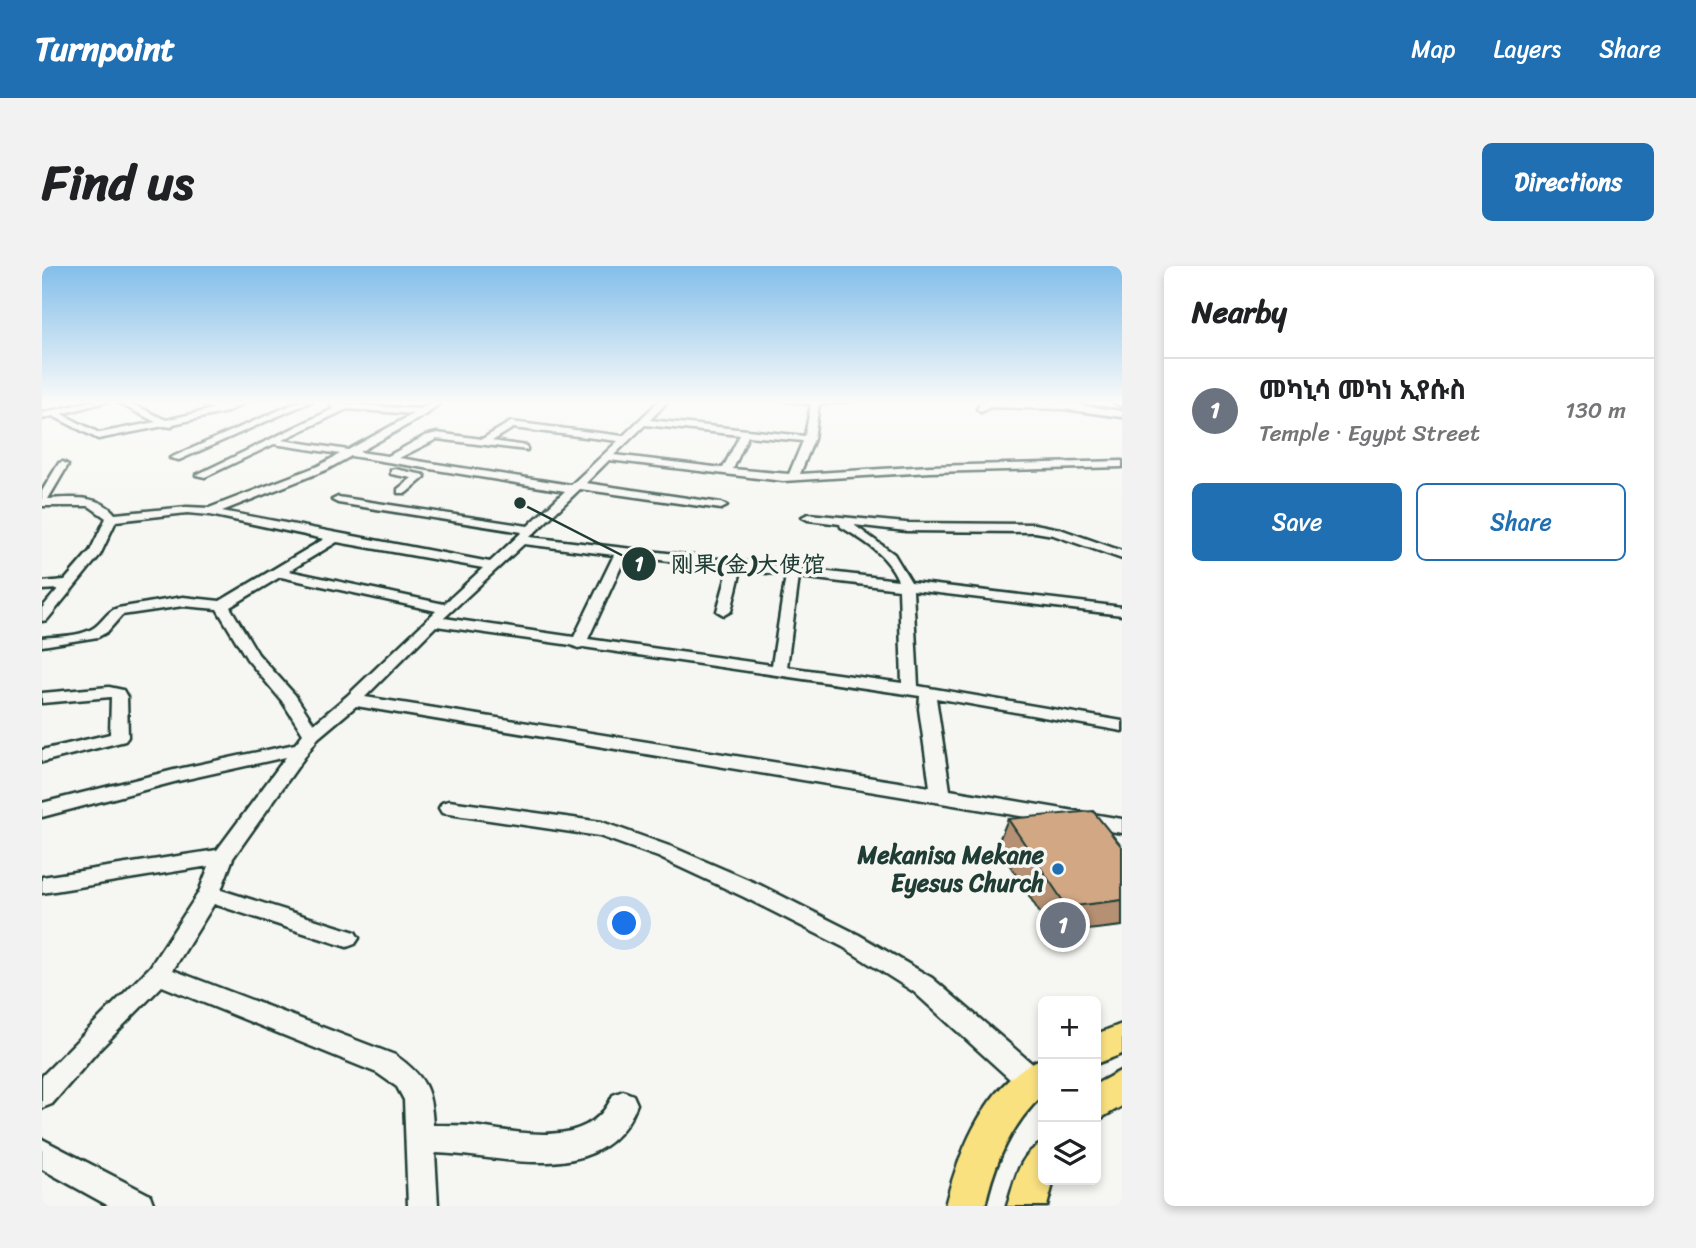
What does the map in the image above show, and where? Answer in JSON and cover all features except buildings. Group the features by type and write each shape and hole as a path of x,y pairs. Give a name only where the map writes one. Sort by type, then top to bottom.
{"main road":[{"path":"1101,1047 1122,1040"},
{"path":"965,1206 969,1188 999,1119 1037,1078"},
{"path":"1101,1101 1122,1086"},
{"path":"1027,1206 1038,1170"}],"street":[{"path":"175,458 208,445"},
{"path":"201,475 266,445"},
{"path":"298,445 575,487 722,506"},
{"path":"210,512 293,481 364,445"},
{"path":"389,460 417,445"},
{"path":"503,445 524,448"},
{"path":"42,1095 87,1045 158,974 209,894 223,856 307,741 619,445"},
{"path":"726,472 739,445"},
{"path":"793,478 807,445"},
{"path":"606,457 793,478 930,469 1122,464"},
{"path":"402,491 420,479 414,475 388,471 403,462"},
{"path":"42,617 96,552 112,519 109,512 98,505 42,501 63,465"},
{"path":"338,500 622,552 1122,611"},
{"path":"112,519 187,510 210,512 492,566"},
{"path":"808,517 906,527 1044,530 1122,555"},
{"path":"839,521 884,549 902,573 906,585 919,690 927,709 941,795"},
{"path":"884,549 893,536 906,527"},
{"path":"222,606 281,573 335,538"},
{"path":"578,644 622,552"},
{"path":"724,611 736,566"},
{"path":"281,573 447,609"},
{"path":"779,670 793,573"},
{"path":"42,586 69,584"},
{"path":"42,642 100,631 110,616 118,612 187,601 205,600 222,606 252,656 289,698 307,741"},
{"path":"433,621 578,644 919,690 1122,726"},
{"path":"42,698 109,692 117,693 119,697 119,737 42,756"},
{"path":"353,700 1122,826"},
{"path":"42,810 307,741"},
{"path":"449,808 602,829 665,852 751,891 851,941 923,985 1037,1078"},
{"path":"42,886 223,856"},
{"path":"209,894 347,938"},
{"path":"158,974 386,1064 406,1078 418,1097 423,1206"},
{"path":"419,1138 544,1149 582,1142 604,1132 620,1115 623,1104"},
{"path":"42,1153 139,1206"}],"place":[{"name":"刚果(金)大使馆","path":"520,503"},
{"name":"Mekanisa Mekane Eyesus Church","path":"1058,869"},
{"name":"መካኒሳ መካነ ኢየሱስ","path":"1063,925"}]}
